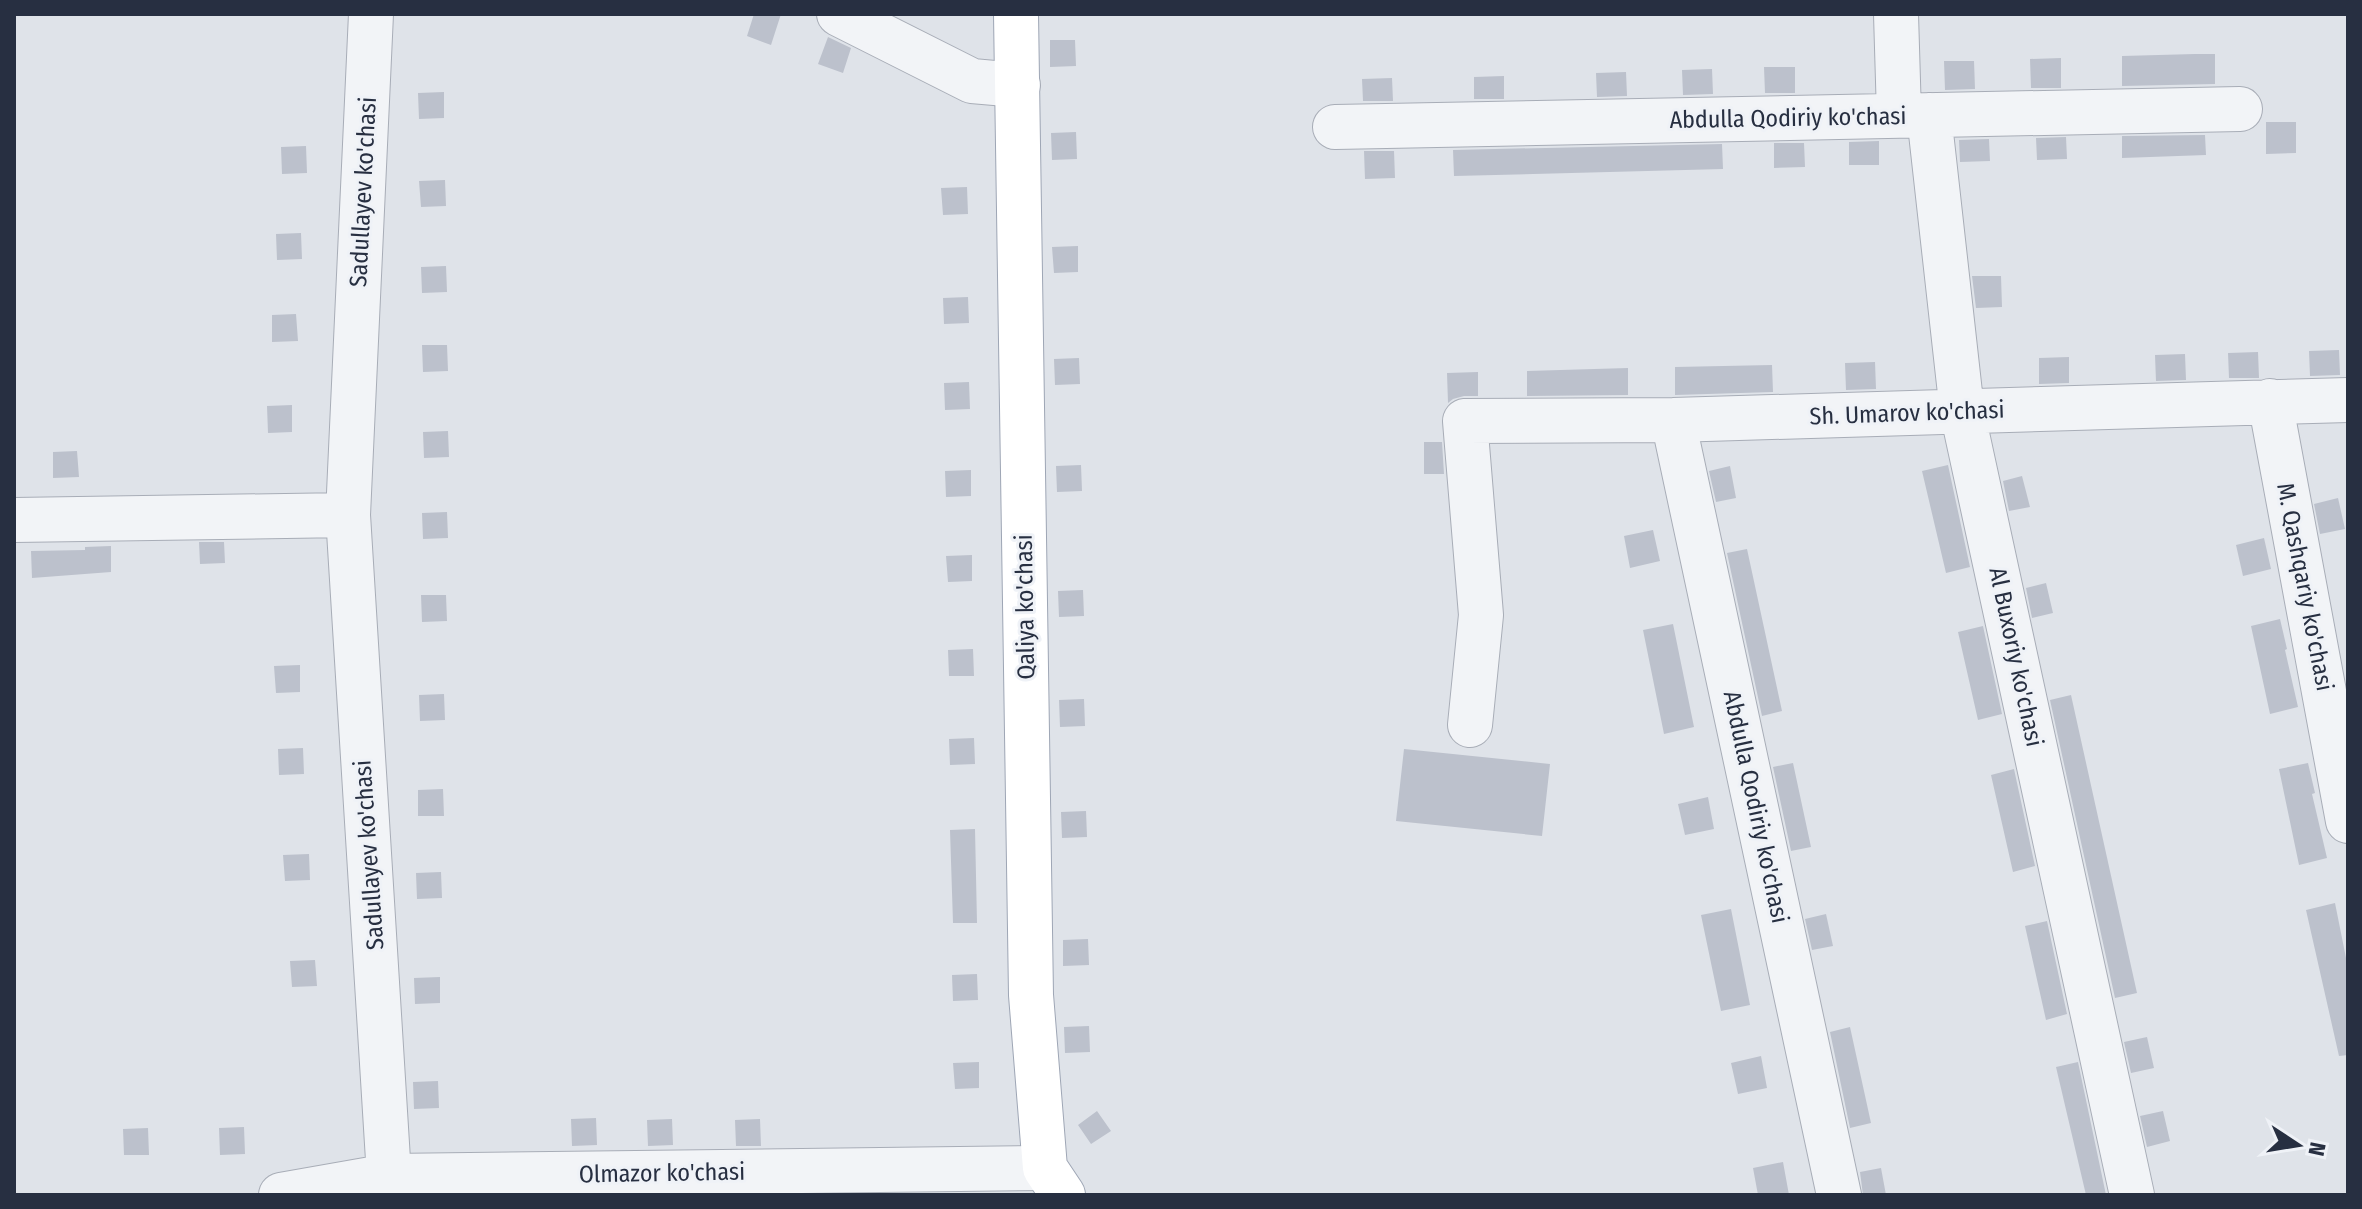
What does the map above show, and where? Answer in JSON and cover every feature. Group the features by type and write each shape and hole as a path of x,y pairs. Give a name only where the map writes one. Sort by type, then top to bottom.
{"main road":[{"name":"Qaliya ko'chasi","path":"1016,14 1031,995 1054,1181"}],"street":[{"name":"Sadullayev ko'chasi","path":"371,14 348,515 388,1186"},
{"path":"839,14 972,81 1018,85"},
{"name":"Al Buxoriy ko'chasi","path":"1896,14 1962,411 2132,1195"},
{"name":"Abdulla Qodiriy ko'chasi","path":"1335,127 2240,109"},
{"name":"Sh. Umarov ko'chasi","path":"1470,725 1481,615 1465,421 1673,420 2348,400"},
{"name":"M. Qashqariy ko'chasi","path":"2270,401 2348,821"},
{"name":"Abdulla Qodiriy ko'chasi","path":"1673,420 1839,1195"},
{"path":"14,520 348,515"},
{"name":"Olmazor ko'chasi","path":"281,1195 388,1186 1054,1181"}],"building":[{"path":"754,14 781,14 771,45 747,36"},
{"path":"828,37 851,48 843,73 818,64"},
{"path":"1050,40 1075,40 1076,66 1050,67"},
{"path":"2215,54 2215,84 2122,86 2122,56"},
{"path":"2061,58 2061,88 2031,88 2030,59"},
{"path":"1944,61 1974,61 1975,89 1945,90"},
{"path":"1764,67 1795,67 1795,93 1765,93"},
{"path":"1712,69 1713,94 1683,95 1682,70"},
{"path":"1626,72 1627,96 1597,97 1596,73"},
{"path":"1504,76 1504,99 1474,99 1474,77"},
{"path":"1392,78 1393,101 1363,101 1362,79"},
{"path":"444,92 444,118 419,119 418,93"},
{"path":"2266,122 2296,122 2296,153 2266,154"},
{"path":"1076,132 1077,159 1052,160 1051,133"},
{"path":"2205,135 2206,155 2122,158 2122,136"},
{"path":"2066,137 2067,159 2037,160 2036,138"},
{"path":"1989,139 1990,161 1960,162 1959,140"},
{"path":"1879,141 1879,165 1849,165 1849,142"},
{"path":"1774,143 1804,143 1805,167 1774,168"},
{"path":"1722,144 1723,169 1454,176 1453,150"},
{"path":"306,146 307,173 282,174 281,147"},
{"path":"1364,151 1394,151 1395,178 1365,179"},
{"path":"445,180 446,206 421,207 419,181"},
{"path":"967,187 968,214 943,215 941,188"},
{"path":"301,233 302,259 277,260 276,234"},
{"path":"1078,246 1078,272 1054,273 1052,247"},
{"path":"446,266 447,292 422,293 421,267"},
{"path":"1972,276 2001,276 2002,307 1976,308"},
{"path":"968,297 969,323 944,324 943,298"},
{"path":"296,314 298,341 272,342 272,315"},
{"path":"422,345 447,345 448,371 423,372"},
{"path":"2339,350 2340,375 2310,376 2309,351"},
{"path":"2258,352 2259,378 2229,378 2228,353"},
{"path":"2185,354 2186,380 2156,381 2155,355"},
{"path":"2069,357 2069,383 2039,384 2039,358"},
{"path":"1079,358 1080,384 1055,385 1054,359"},
{"path":"1875,362 1876,389 1846,390 1845,363"},
{"path":"1772,365 1773,392 1675,395 1675,367"},
{"path":"1628,368 1628,395 1527,396 1527,371"},
{"path":"1478,372 1478,396 1464,396 1448,403 1447,373"},
{"path":"969,382 970,409 945,410 944,383"},
{"path":"292,405 292,432 268,433 267,406"},
{"path":"448,431 449,457 424,458 423,432"},
{"path":"1424,442 1442,442 1444,474 1424,474"},
{"path":"77,451 79,477 53,478 53,452"},
{"path":"1081,465 1082,491 1057,492 1056,466"},
{"path":"1948,465 1970,567 1946,573 1922,471"},
{"path":"1730,466 1736,498 1716,502 1709,471"},
{"path":"971,470 971,496 946,497 945,471"},
{"path":"2022,476 2030,507 2009,511 2003,481"},
{"path":"2338,498 2345,529 2320,534 2314,504"},
{"path":"447,512 448,538 423,539 422,513"},
{"path":"1653,530 1660,561 1630,568 1624,536"},
{"path":"2264,538 2271,569 2243,576 2236,545"},
{"path":"199,542 224,542 225,563 200,564"},
{"path":"111,546 111,572 32,578 31,551"},
{"path":"1747,549 1782,711 1762,716 1727,553"},
{"path":"972,555 972,581 948,582 946,556"},
{"path":"2046,583 2053,613 2032,618 2026,588"},
{"path":"1083,590 1084,616 1059,617 1058,591"},
{"path":"421,595 446,595 447,621 422,622"},
{"path":"2280,619 2298,707 2270,714 2251,626"},
{"path":"1673,624 1694,727 1664,734 1643,630"},
{"path":"1983,626 2002,714 1978,720 1958,632"},
{"path":"973,649 974,676 949,676 948,650"},
{"path":"300,665 300,692 276,693 274,666"},
{"path":"444,694 445,720 420,721 419,695"},
{"path":"2071,695 2137,993 2115,998 2050,700"},
{"path":"1084,699 1085,726 1060,727 1059,700"},
{"path":"974,738 975,764 950,765 949,739"},
{"path":"303,748 304,774 279,775 278,749"},
{"path":"1404,749 1550,764 1542,836 1396,821"},
{"path":"1793,763 1811,847 1791,851 1773,767"},
{"path":"2308,763 2327,858 2299,865 2279,769"},
{"path":"2014,769 2035,866 2013,872 1991,775"},
{"path":"443,789 444,816 418,816 418,790"},
{"path":"1708,797 1714,829 1685,835 1678,804"},
{"path":"1086,811 1087,837 1062,838 1061,812"},
{"path":"975,829 977,923 953,923 950,830"},
{"path":"309,854 310,880 285,881 283,855"},
{"path":"441,872 442,898 417,899 416,873"},
{"path":"2335,903 2348,968 2348,1055 2339,1056 2306,910"},
{"path":"1731,909 1750,1005 1721,1011 1701,915"},
{"path":"1826,914 1833,946 1812,950 1805,919"},
{"path":"2047,921 2067,1014 2046,1020 2025,926"},
{"path":"1088,939 1089,965 1063,966 1063,940"},
{"path":"315,960 317,986 292,987 290,961"},
{"path":"977,974 978,1000 953,1001 952,975"},
{"path":"440,977 440,1003 415,1004 414,978"},
{"path":"1089,1026 1090,1052 1065,1053 1064,1027"},
{"path":"1850,1027 1871,1123 1850,1128 1830,1032"},
{"path":"2147,1037 2154,1068 2131,1073 2124,1042"},
{"path":"1761,1056 1767,1088 1738,1094 1731,1063"},
{"path":"979,1062 979,1088 955,1089 953,1063"},
{"path":"2078,1062 2106,1195 2086,1195 2056,1067"},
{"path":"438,1081 439,1108 414,1109 413,1082"},
{"path":"1097,1111 1111,1131 1091,1144 1078,1125"},
{"path":"2163,1111 2170,1141 2147,1147 2140,1116"},
{"path":"596,1118 597,1145 572,1146 571,1119"},
{"path":"672,1119 673,1145 648,1146 647,1120"},
{"path":"760,1119 761,1146 736,1146 735,1120"},
{"path":"244,1127 245,1154 220,1155 219,1128"},
{"path":"148,1128 149,1155 124,1155 123,1129"},
{"path":"1783,1162 1789,1195 1758,1195 1753,1168"},
{"path":"1881,1168 1886,1195 1863,1195 1860,1172"}]}
